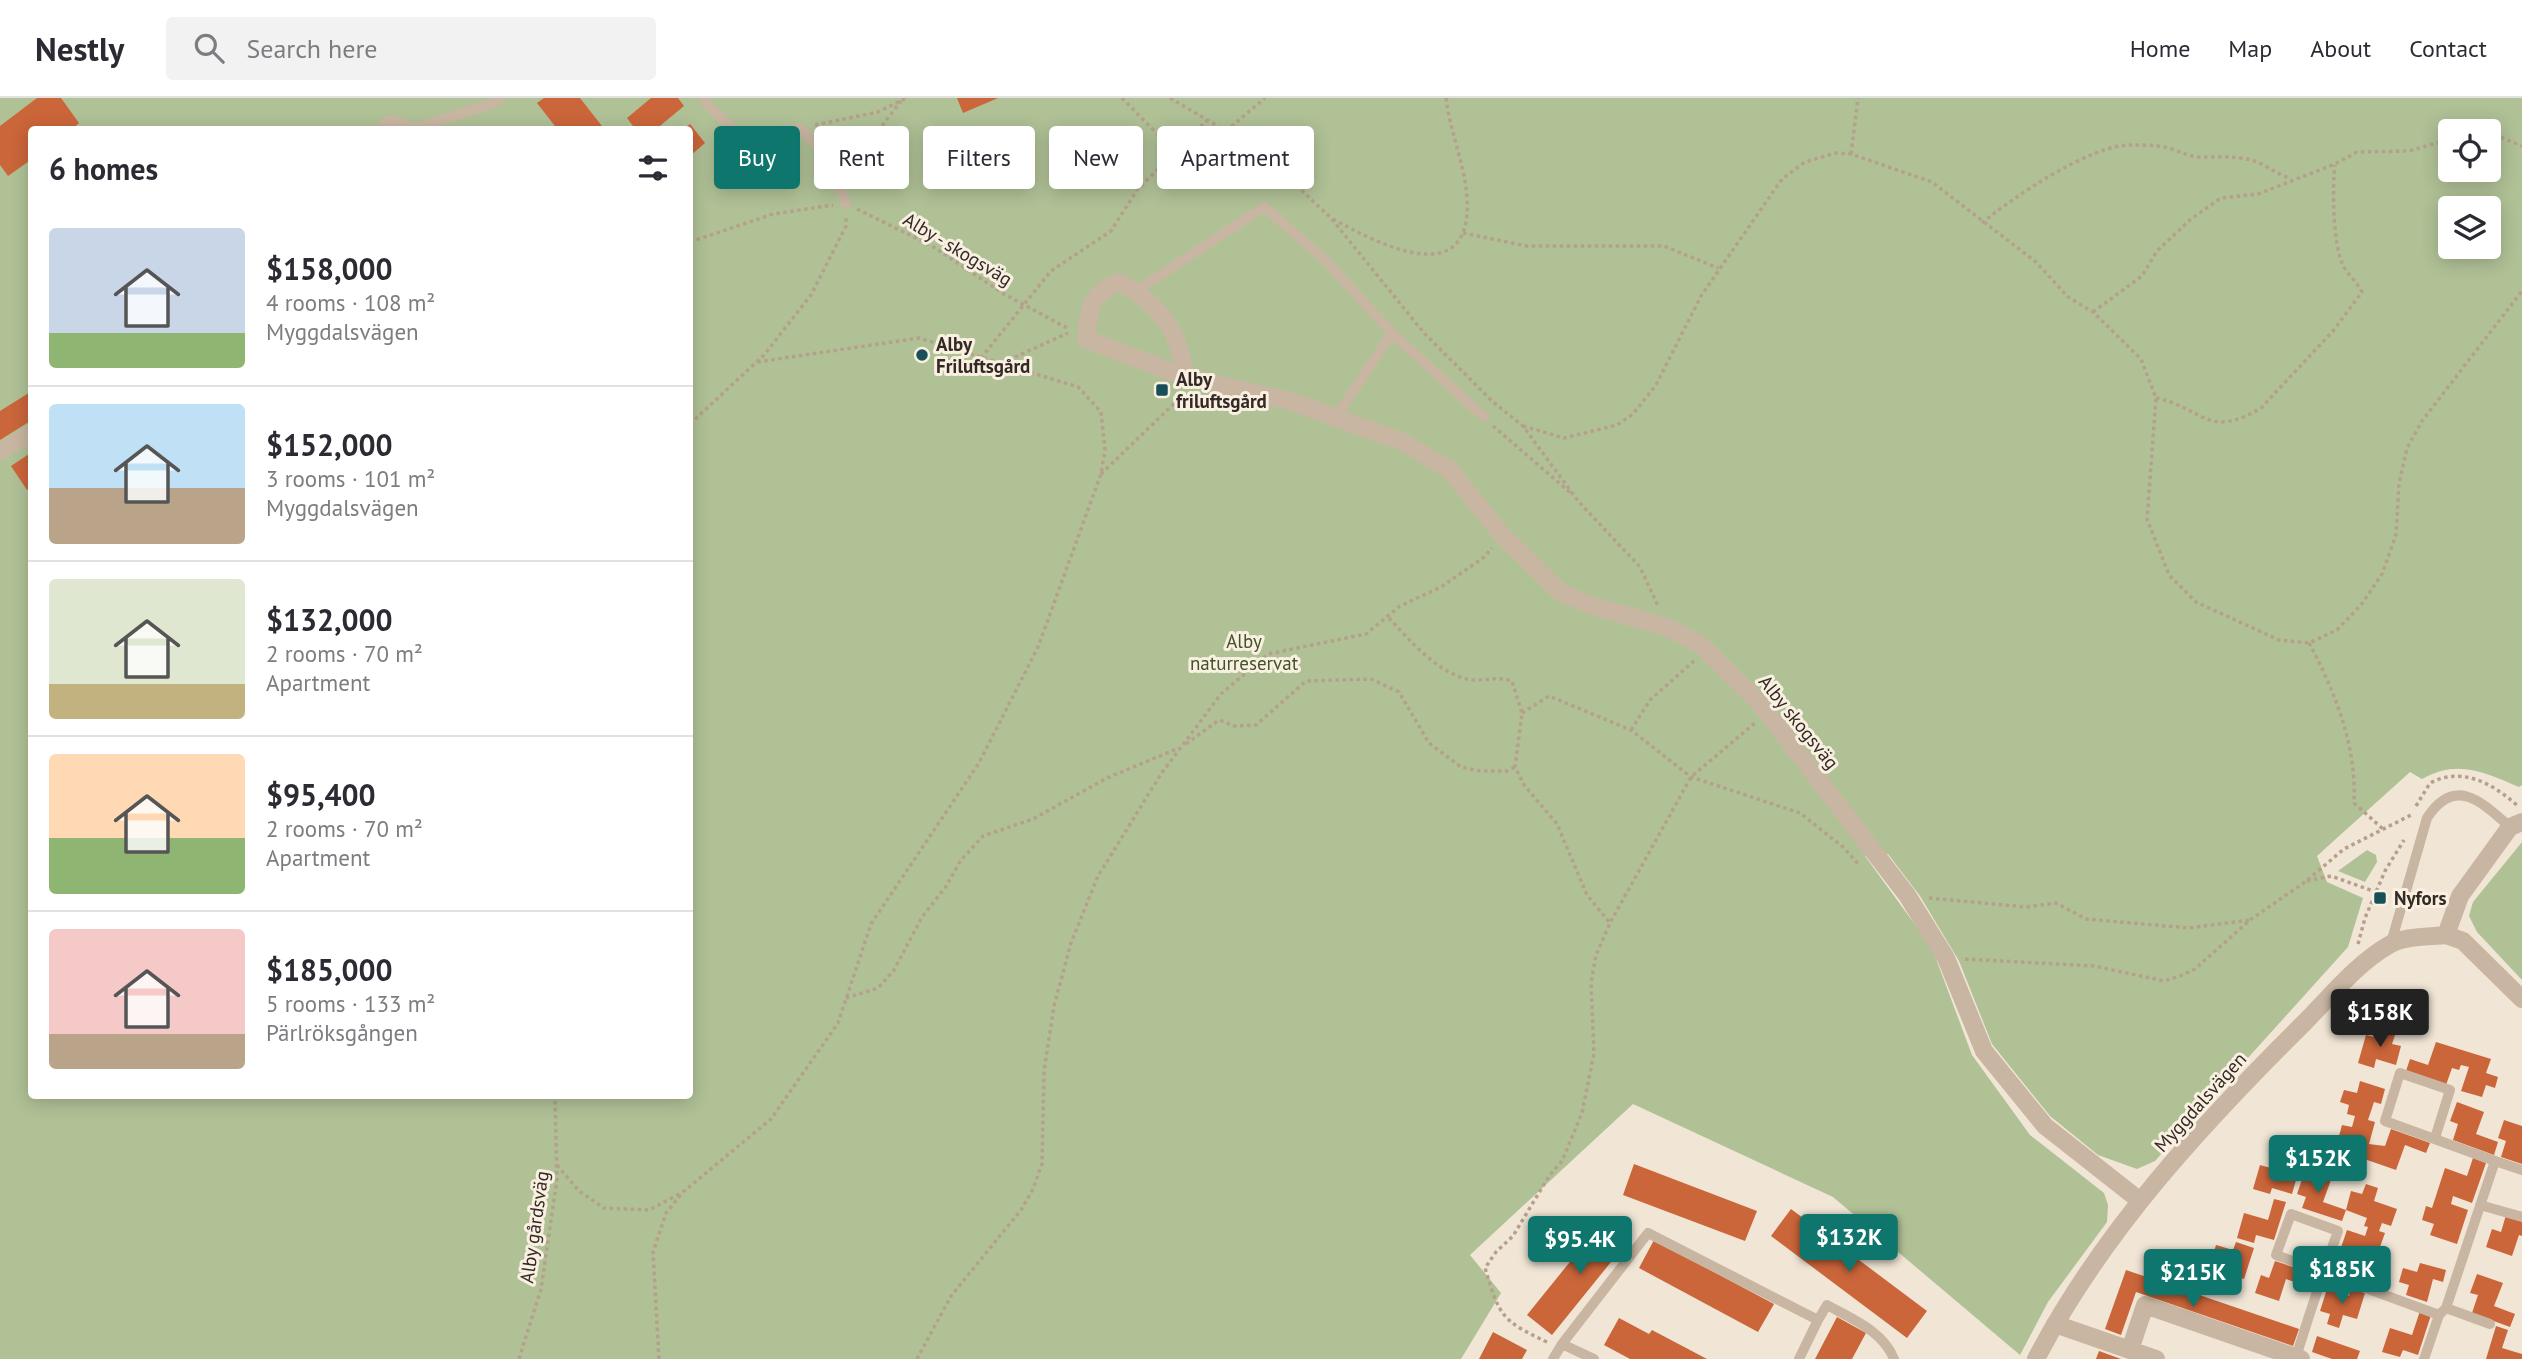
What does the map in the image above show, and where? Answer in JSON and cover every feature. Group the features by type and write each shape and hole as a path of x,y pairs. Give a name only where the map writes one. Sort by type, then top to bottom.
{"street":[{"path":"1079,335 1090,303 1102,289 1119,282 1136,291 1172,328 1192,379"},
{"name":"Alby skogsväg","path":"1079,335 1192,379 1290,401 1403,442 1450,470 1502,535 1560,592 1593,607 1667,627 1707,650 1767,712 1907,895 1946,958 1984,1051 2045,1126 2139,1200"},
{"path":"0,451 28,435"},
{"path":"2516,825 2460,896 2446,934 2463,941 2522,999"},
{"name":"Myggdalsvägen","path":"2036,1359 2054,1324 2139,1200 2271,1056 2364,964 2391,943 2446,934"},
{"path":"2130,1350 2145,1306 2299,1358"},
{"path":"2054,1324 2157,1359"}],"lane":[{"path":"422,126 494,103 501,98"},
{"path":"703,98 731,126"},
{"path":"800,128 814,141"},
{"path":"841,189 846,204"},
{"path":"1136,291 1264,207 1324,259 1392,334 1484,417"},
{"path":"1336,417 1392,334"},
{"path":"2391,943 2427,818 2435,806 2448,798 2464,794 2478,798 2516,825"},
{"path":"2435,1138 2450,1090 2400,1073 2385,1121 2522,1170"},
{"path":"2428,1358 2495,1161"},
{"path":"2480,1205 2522,1217"},
{"path":"2299,1358 2323,1272 2338,1231 2291,1214 2276,1255 2323,1272 2443,1312 2490,1324"},
{"path":"1553,1359 1562,1343 1648,1233 1818,1321"},
{"path":"1799,1359 1827,1305 1872,1332 1888,1345 1894,1359"},
{"path":"1562,1343 1594,1359"}],"path":[{"path":"1122,98 1157,134"},
{"path":"1170,98 1217,126"},
{"path":"1232,126 1265,98"},
{"path":"1330,217 1376,243 1429,256 1450,251 1463,233 1467,198 1449,123 1446,98"},
{"path":"1851,154 1858,98"},
{"path":"800,128 878,112 904,99"},
{"path":"883,126 904,99"},
{"path":"1201,126 1207,120"},
{"path":"2501,137 2522,146"},
{"path":"2093,312 2142,276 2157,251 2191,219 2221,198 2258,194 2335,164 2357,152 2409,151 2438,143"},
{"path":"1982,223 1996,209 2062,169 2109,147 2129,145 2168,148 2198,157 2245,158 2262,163 2269,170 2292,179"},
{"path":"1523,426 1564,438 1616,425 1633,414 1656,385 1701,296 1782,179 1805,162 1835,153 1851,154 1932,182 2036,262 2068,297 2093,312 2141,359 2156,398 2147,519 2169,575 2196,602 2280,640 2309,643 2337,630 2361,605 2382,574 2396,535 2399,484 2407,448 2422,421 2522,291"},
{"path":"2156,398 2172,401 2212,422 2229,423 2247,416 2261,408 2350,311 2362,292 2352,273 2343,267 2338,247 2332,191 2335,164"},
{"path":"981,358 999,339 1023,304 1051,271 1111,231 1137,190 1157,171"},
{"path":"1300,189 1330,217 1423,334 1493,402 1523,426 1578,500"},
{"path":"693,241 773,214 846,204"},
{"name":"Alby - skogsväg","path":"846,204 932,246 1023,304 1079,335"},
{"path":"693,421 757,362 811,295 846,226"},
{"path":"1463,233 1527,246 1664,246 1719,268"},
{"path":"1000,364 1079,335"},
{"path":"659,1359 653,1252 666,1213 683,1192 771,1119 838,1023 871,924 979,763 1038,647 1101,474 1105,450 1101,412 1078,387 919,338 757,362"},
{"path":"1101,474 1192,379"},
{"path":"1484,417 1578,500 1640,567 1667,627"},
{"path":"917,1359 951,1296 1021,1210 1033,1188 1042,1164 1044,1071 1054,1006 1071,943 1098,876 1181,748 1221,694 1268,654 1366,634 1389,618 1400,606 1441,587 1483,558 1502,535"},
{"path":"1389,618 1411,644 1449,672 1471,680 1503,678 1512,681 1522,713 1515,767 1524,785 1557,824 1587,895 1610,923"},
{"path":"2309,643 2334,694 2355,781 2354,803 2383,829"},
{"path":"1630,730 1650,700 1707,650"},
{"path":"846,998 878,988 894,970 922,917 945,888 961,860 983,836 1033,819 1107,778 1181,748 1219,720 1234,726 1256,725 1306,681 1371,679 1399,692 1429,743 1461,767 1507,772 1515,767"},
{"path":"1522,713 1549,696 1630,730 1690,777 1800,813 1843,847 1868,875"},
{"path":"1562,1343 1549,1343 1514,1326 1504,1318 1494,1300 1485,1268 1496,1252 1513,1236 1549,1177 1562,1161 1582,1113 1594,1054 1591,983 1596,955 1610,923 1690,777 1767,712"},
{"path":"1946,958 2094,966 2164,981 2195,969 2250,920 2305,882 2344,849 2413,814"},
{"path":"2305,882 2330,876 2376,892"},
{"path":"1907,895 2026,907 2056,903 2086,919 2189,928 2250,920"},
{"name":"Alby gårdsväg","path":"519,1359 541,1289 557,1165 555,1099"},
{"path":"557,1165 579,1191 604,1208 649,1210 683,1192"}],"green space":[{"name":"Alby naturreservat","path":"0,98 2522,98 2522,785 2519,787 2470,770 2447,770 2422,779 2410,772 2317,856 2327,882 2363,898 2348,947 2155,1161 2137,1169 2098,1155 2050,1116 1992,1044 1959,961 1920,896 1888,854 1865,856 1932,948 1972,1055 2030,1135 2104,1193 2108,1205 2107,1222 2048,1302 2020,1355 1833,1197 1633,1104 1470,1255 1501,1293 1461,1359 0,1359"},
{"path":"2522,842 2522,980 2477,932 2469,916 2473,902"},
{"path":"2367,850 2376,855 2377,862 2365,882 2338,871"}],"building":[{"path":"37,98 61,98 79,123 76,126 28,126 28,162 8,176 0,165 0,126"},
{"path":"544,98 580,98 602,126 555,126 537,103"},
{"path":"651,98 678,98 684,106 660,126 633,126 627,118"},
{"path":"957,98 998,98 963,113"},
{"path":"693,128 705,143 693,153"},
{"path":"28,394 28,422 0,440 0,411"},
{"path":"28,455 28,489 27,490 11,466"},
{"path":"2381,1028 2396,1032 2392,1044 2401,1046 2396,1065 2376,1059 2374,1068 2358,1063 2366,1035 2378,1038"},
{"path":"2436,1042 2491,1059 2486,1073 2498,1077 2495,1088 2486,1085 2482,1097 2461,1091 2469,1067 2461,1065 2459,1070 2452,1068 2446,1085 2406,1071 2410,1059 2428,1065"},
{"path":"2360,1081 2385,1089 2381,1104 2374,1102 2368,1120 2375,1122 2369,1144 2385,1146 2391,1129 2430,1143 2426,1153 2405,1145 2396,1170 2347,1153 2351,1140 2339,1136 2342,1125 2352,1127 2355,1116 2347,1114 2349,1105 2340,1102 2344,1090 2357,1093"},
{"path":"2457,1102 2484,1112 2476,1134 2498,1142 2494,1155 2453,1140 2458,1124 2450,1121"},
{"path":"2504,1120 2522,1126 2522,1164 2501,1157 2506,1141 2498,1138"},
{"path":"2290,1152 2303,1156 2292,1194 2272,1188 2270,1194 2253,1189 2260,1165 2285,1172"},
{"path":"2473,1158 2486,1163 2472,1203 2453,1196 2451,1204 2468,1210 2457,1244 2430,1235 2434,1224 2422,1220 2426,1206 2432,1208 2445,1168 2467,1176"},
{"path":"1634,1164 1757,1211 1745,1241 1623,1195"},
{"path":"2306,1168 2332,1177 2323,1202 2346,1210 2342,1221 2302,1208 2306,1197 2297,1194"},
{"path":"2366,1184 2378,1188 2374,1201 2397,1209 2391,1226 2382,1223 2379,1231 2385,1233 2376,1258 2353,1251 2345,1275 2333,1271 2347,1230 2365,1236 2368,1227 2364,1226 2367,1218 2346,1210 2351,1191 2362,1194"},
{"path":"2274,1199 2286,1202 2274,1240 2256,1235 2254,1243 2237,1238 2244,1213 2268,1220"},
{"path":"1791,1209 1927,1311 1907,1338 1771,1236"},
{"path":"2506,1215 2522,1220 2522,1236 2519,1235 2512,1256 2486,1247 2492,1229 2501,1232"},
{"path":"1607,1216 1632,1236 1552,1335 1527,1315"},
{"path":"1654,1240 1774,1304 1758,1332 1639,1268"},
{"path":"2236,1242 2254,1248 2244,1279 2219,1271 2214,1288 2204,1284 2216,1245 2233,1250"},
{"path":"2275,1261 2314,1274 2309,1287 2286,1279 2279,1301 2255,1293 2261,1275 2269,1278"},
{"path":"2420,1263 2446,1270 2443,1282 2433,1279 2427,1302 2406,1295 2409,1285 2399,1282 2403,1268 2417,1272"},
{"path":"2126,1270 2299,1329 2293,1346 2136,1292 2121,1335 2105,1329"},
{"path":"2477,1274 2503,1283 2494,1306 2515,1314 2510,1327 2472,1313 2478,1295 2470,1293"},
{"path":"2327,1289 2349,1296 2351,1289 2365,1293 2357,1319 2343,1315 2339,1328 2327,1324 2330,1314 2320,1311"},
{"path":"2420,1311 2431,1315 2418,1355 2403,1350 2400,1357 2382,1352 2390,1328 2412,1335"},
{"path":"1837,1317 1866,1333 1852,1359 1815,1359"},
{"path":"1619,1318 1649,1334 1652,1330 1707,1359 1630,1359 1604,1345"},
{"path":"2496,1326 2508,1330 2502,1348 2522,1354 2522,1359 2486,1359"},
{"path":"1493,1332 1527,1350 1522,1359 1479,1359"},
{"path":"2317,1336 2360,1351 2357,1359 2332,1359 2312,1352"},
{"path":"2099,1351 2121,1359 2096,1359"}],"place":[{"name":"Alby Friluftsgård","path":"922,355"},
{"name":"Alby friluftsgård","path":"1162,390"},
{"name":"Nyfors","path":"2380,898"}]}
